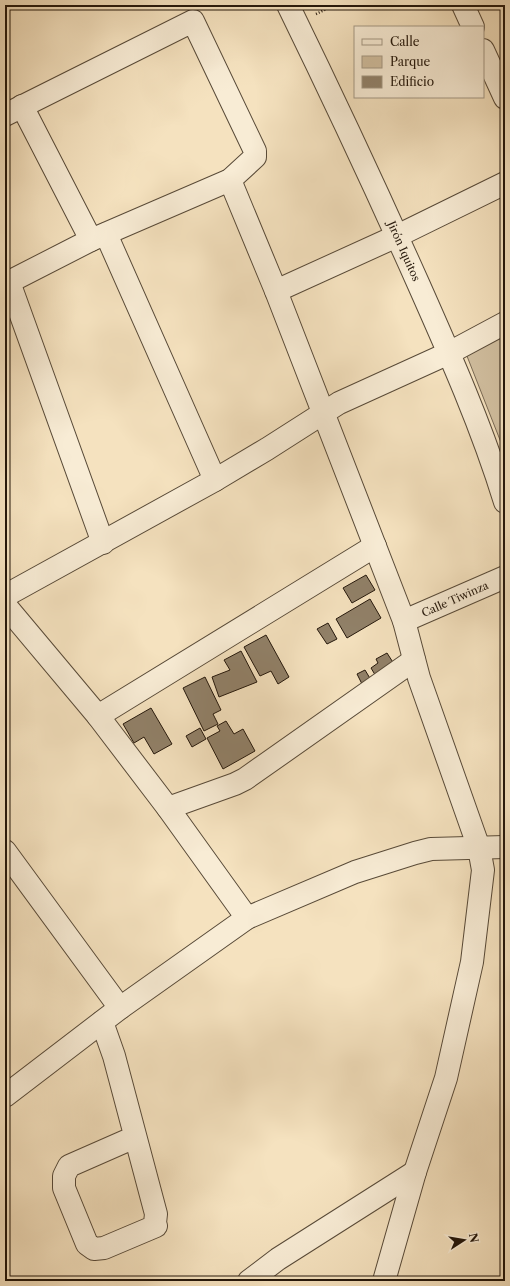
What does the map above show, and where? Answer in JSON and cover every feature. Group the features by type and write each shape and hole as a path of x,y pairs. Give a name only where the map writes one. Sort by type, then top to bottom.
{"street":[{"name":"Jirón Iquitos","path":"288,5 397,236 449,353 498,457 505,502"},
{"path":"463,5 473,26"},
{"path":"103,543 7,283 99,237 230,180 255,157 255,151 193,21 14,111 99,237 215,480"},
{"path":"484,52 505,98"},
{"path":"230,180 276,291 404,621 419,678 479,848 484,870 472,962 446,1078 415,1172 384,1281"},
{"path":"276,291 397,236 505,183"},
{"path":"5,597 215,480 267,449 322,412 449,353 505,323"},
{"path":"98,716 375,546"},
{"name":"Calle Tiwinza","path":"404,621 505,577"},
{"path":"5,605 98,716 168,808 247,918"},
{"path":"168,808 245,779 414,660"},
{"path":"5,1096 120,1008 247,918 355,872 415,853 431,849 505,847"},
{"path":"5,851 120,1008"},
{"path":"102,1022 114,1056 156,1214 156,1226 104,1248 94,1249 87,1244 64,1188 64,1176 69,1166 135,1137"},
{"path":"249,1281 278,1259 415,1172"}],"green space":[{"path":"505,332 505,444 502,445 465,351"}],"building":[{"path":"366,575 375,590 352,603 343,588"},
{"path":"370,599 381,618 347,638 336,619"},
{"path":"328,623 337,639 327,644 317,629"},
{"path":"266,635 289,677 278,684 271,671 260,676 244,647"},
{"path":"241,651 257,682 219,697 212,677 230,670 224,660"},
{"path":"387,653 396,667 377,678 371,668 378,663 376,659"},
{"path":"365,670 371,680 362,684 357,674"},
{"path":"205,677 221,710 213,714 218,724 204,731 183,688"},
{"path":"151,708 172,744 154,754 144,737 134,743 123,724"},
{"path":"226,721 234,734 243,729 255,751 223,769 207,738 220,731 217,726"},
{"path":"200,728 206,739 192,747 186,736"}]}
